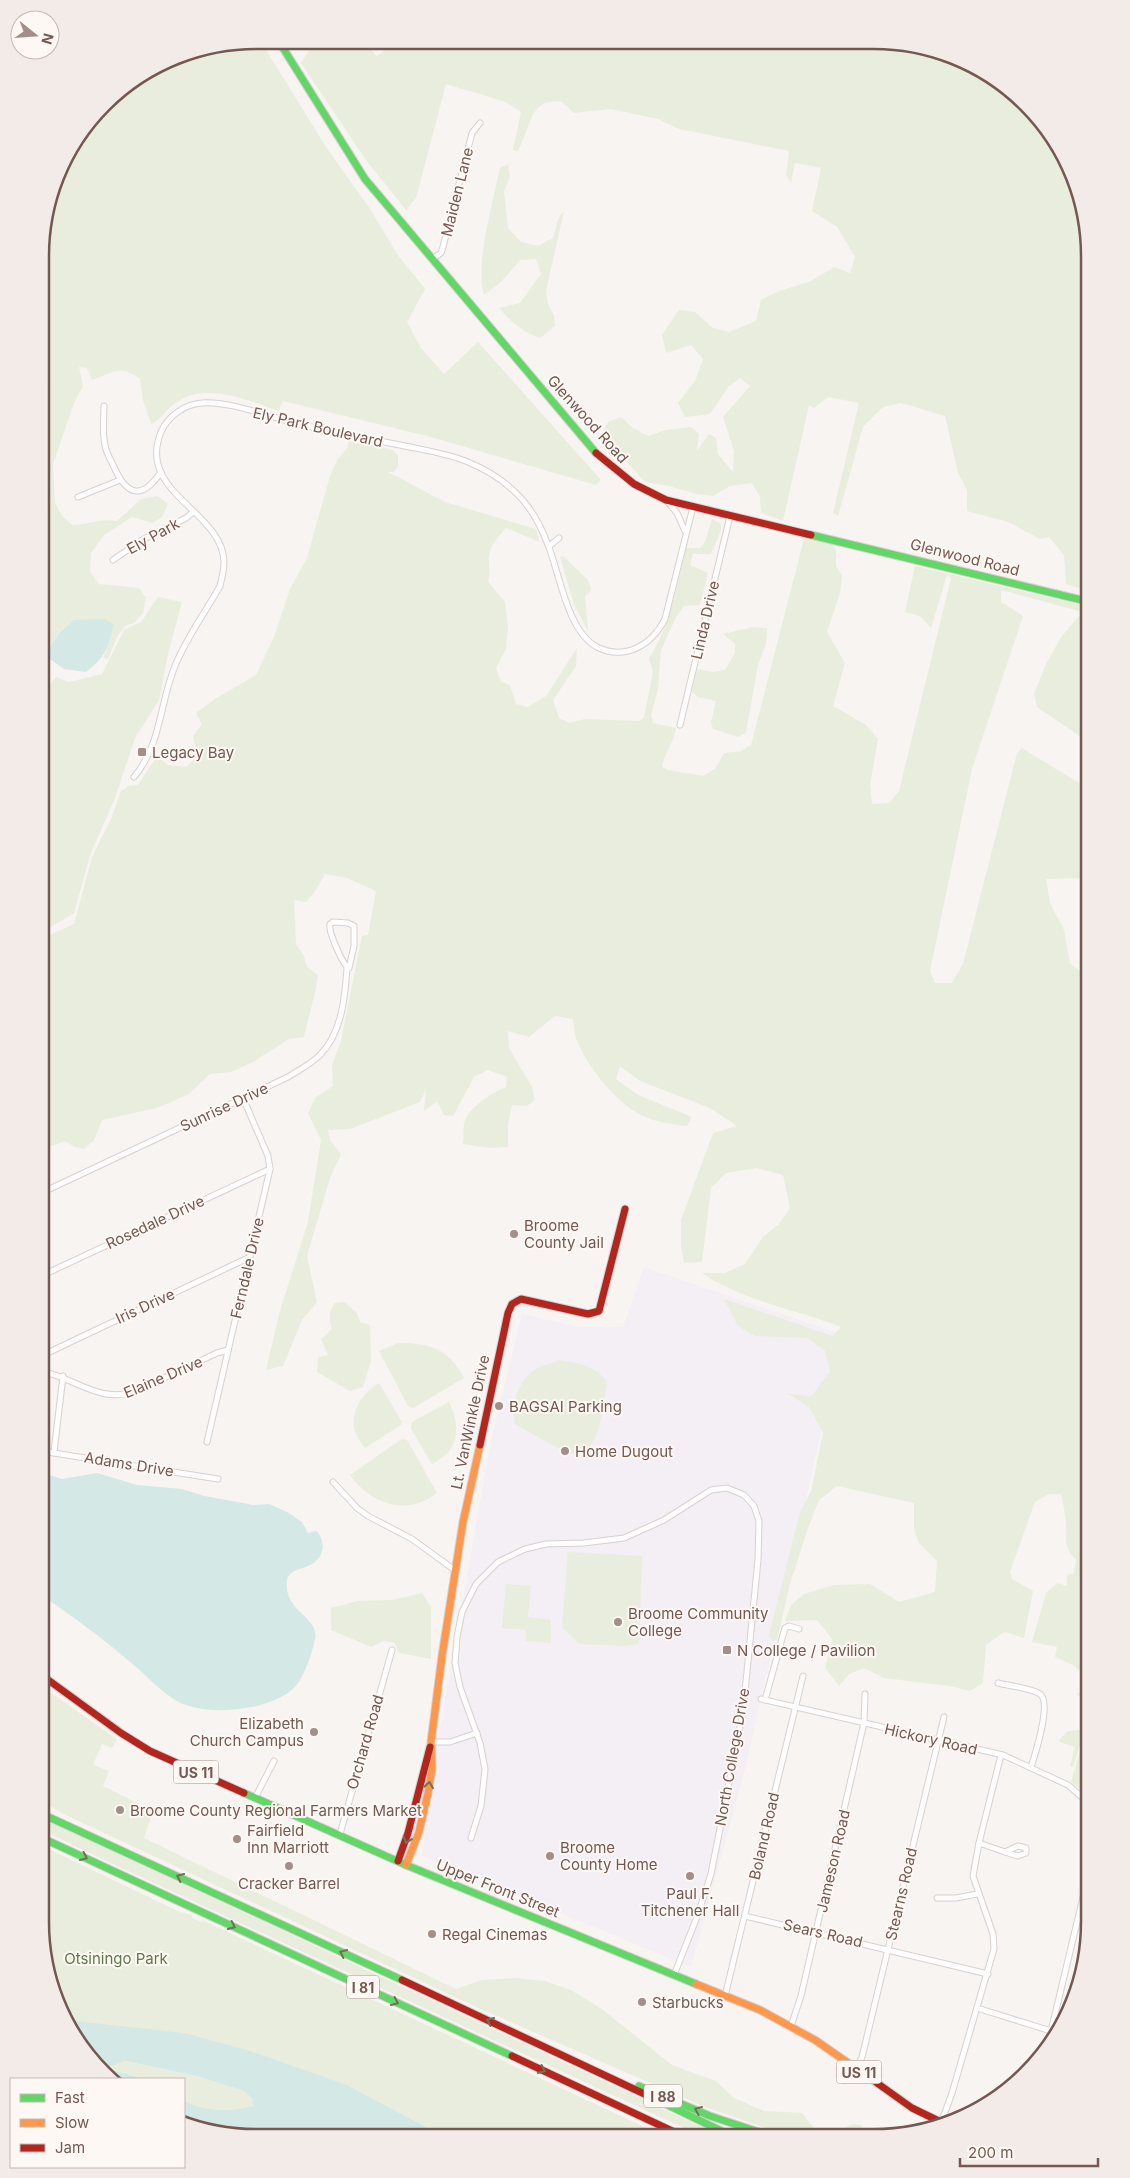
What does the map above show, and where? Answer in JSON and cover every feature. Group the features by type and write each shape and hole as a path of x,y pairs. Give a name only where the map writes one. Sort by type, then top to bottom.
{"main road":[{"name":"Glenwood Road","path":"284,49 365,179 604,462 635,486 666,500 693,507 1081,600"},
{"name":"Lt. VanWinkle Drive","path":"398,1861 413,1820 423,1767 431,1742 456,1571 476,1456 508,1313 512,1304 521,1299 588,1314 599,1311 602,1306 625,1209"},
{"name":"Upper Front Street","path":"49,1680 150,1751 406,1865 725,1996 791,2026 824,2046 912,2108 935,2120"},
{"name":"Lt. VanWinkle Drive","path":"406,1865 424,1815 432,1769 431,1742"},
{"path":"49,1813 92,1837"},
{"name":"I 81","path":"49,1817 551,2049 717,2129"},
{"name":"I 81","path":"49,1841 666,2129"},
{"name":"I 88","path":"551,2049 710,2116 750,2129"}],"street":[{"name":"Maiden Lane","path":"432,259 441,253 444,247 472,133 480,123"},
{"name":"Ely Park Boulevard","path":"134,777 146,761 156,739 176,662 220,586 223,574 223,556 216,538 169,487 161,472 156,453 161,432 170,418 190,405 205,402 222,404 306,426 428,450 469,462 490,472 517,494 533,513 549,546 572,617 580,632 596,646 614,652 623,652 645,644 660,629 665,619 693,507"},
{"path":"104,406 104,444 120,480 126,488 133,491 142,490 150,486 161,472"},
{"path":"78,497 120,480"},
{"path":"666,500 677,513 686,532"},
{"name":"Ely Park","path":"113,560 151,535 186,518 193,512"},
{"name":"Linda Drive","path":"680,725 730,516"},
{"path":"549,546 559,538"},
{"name":"Sunrise Drive","path":"49,1189 288,1077 309,1065 320,1055 333,1036 338,1022 347,968 350,967 352,959 354,926 348,923 332,922 329,930 343,965 347,968"},
{"name":"Ferndale Drive","path":"207,1442 270,1169 268,1156 243,1098"},
{"name":"Rosedale Drive","path":"49,1272 270,1169"},
{"name":"Iris Drive","path":"49,1352 250,1257"},
{"name":"Elaine Drive","path":"49,1373 63,1376 92,1392 120,1396 134,1392 217,1353 228,1350"},
{"path":"54,1452 63,1376"},
{"name":"Adams Drive","path":"49,1452 218,1479"},
{"path":"332,1482 368,1516 412,1540 456,1571"},
{"name":"North College Drive","path":"477,1733 460,1687 455,1663 457,1637 462,1612 471,1592 484,1575 498,1562 525,1548 546,1544 602,1542 624,1538 650,1528 704,1493 719,1488 736,1491 750,1500 759,1521 758,1560 743,1712 711,1874 697,1917 674,1975"},
{"name":"Hickory Road","path":"799,1629 789,1626 785,1628 763,1700 1000,1755 1031,1767 1068,1785 1081,1796"},
{"name":"Orchard Road","path":"340,1834 392,1650"},
{"name":"Boland Road","path":"725,1996 794,1706 803,1676"},
{"path":"998,1683 1040,1694 1043,1698 1044,1715 1031,1767"},
{"name":"Jameson Road","path":"791,2026 801,1996 864,1723 865,1694"},
{"name":"Stearns Road","path":"856,2069 862,2057 944,1717"},
{"path":"431,1742 450,1742 477,1733 483,1752 484,1790 471,1838"},
{"path":"944,2117 988,1974 995,1942 973,1876 1000,1755"},
{"path":"255,1798 274,1761"},
{"path":"979,1844 1005,1852"},
{"path":"937,1898 956,1898 978,1894"},
{"path":"1051,2030 1081,1906"},
{"name":"Sears Road","path":"745,1916 988,1974"},
{"path":"977,2008 1050,2031"}],"shaded area":[{"path":"105,619 114,625 102,657 86,672 64,669 50,659 49,649 59,634 74,620"},
{"name":"Broome Community College","path":"644,1267 843,1335 744,1773 691,1967 422,1856 440,1729 491,1441 522,1314 578,1327 623,1327"},
{"path":"97,1473 137,1485 182,1489 205,1496 253,1505 269,1504 287,1512 302,1522 308,1533 316,1531 322,1540 322,1550 318,1559 307,1567 290,1574 287,1581 287,1591 290,1600 315,1631 315,1639 309,1659 296,1686 280,1697 266,1703 232,1710 199,1708 184,1704 166,1694 109,1644 49,1600 49,1475 62,1479"},
{"path":"73,2021 184,2033 247,2050 347,2085 430,2129 242,2129 215,2125 185,2117 185,2101 210,2109 227,2110 253,2106 252,2098 244,2091 197,2076 125,2061 107,2067 100,2059"},
{"path":"109,2069 141,2078 119,2078"}],"green space":[{"path":"242,49 266,49 326,147 370,209 397,254 425,289 407,322 421,348 444,374 478,342 601,480 596,485 431,437 283,401 279,410 281,412 242,398 213,393 200,394 186,397 174,404 158,420 151,424 143,400 140,379 127,372 116,371 92,380 87,368 79,367 83,386 74,403 53,464 55,503 62,516 72,525 105,520 117,521 141,499 158,496 168,504 162,517 153,523 132,517 104,535 91,553 90,572 99,584 139,588 146,598 143,613 134,623 125,626 117,637 108,659 103,658 107,649 59,634 49,649 49,242 53,215 64,176 76,152 100,119 119,100 152,76 176,64 202,56"},
{"path":"310,49 370,49 377,56 386,49 888,49 928,56 954,64 978,76 1011,100 1039,130 1054,152 1066,176 1077,215 1081,242 1081,588 1066,584 1064,555 1049,537 1040,539 1008,522 967,511 967,490 958,473 945,416 901,403 883,407 863,427 838,516 833,513 859,403 828,397 814,408 809,405 783,521 761,513 760,497 752,483 730,486 713,496 645,482 618,452 600,437 608,422 621,417 633,428 648,436 666,430 691,427 699,434 697,451 709,434 716,438 718,454 733,472 734,451 723,417 750,386 740,378 729,386 710,414 685,417 678,403 695,381 703,359 691,345 666,353 662,335 679,310 695,312 713,328 729,332 756,321 761,300 779,291 811,281 834,267 850,273 855,257 837,227 812,211 821,168 795,163 791,183 786,175 789,151 679,129 658,119 611,109 574,113 561,101 547,102 539,106 517,151 513,150 521,112 506,102 446,84 416,198 406,210 366,160 301,63"},
{"path":"508,164 510,177 504,191 508,228 521,242 538,246 553,238 559,217 564,211 546,291 548,304 554,315 555,326 540,338 518,326 499,308 520,303 541,274 536,259 520,260 501,282 484,295 482,266 486,232 500,168"},
{"path":"349,441 393,450 398,455 398,466 394,472 388,472 445,502 536,529 540,542 506,528 490,551 488,582 505,602 508,627 506,649 496,668 501,682 510,685 516,704 528,707 546,696 577,648 576,666 553,700 559,718 569,723 585,719 640,721 644,717 653,672 649,658 668,619 686,548 700,548 705,542 712,519 721,524 721,530 711,554 693,554 690,565 708,573 700,605 684,606 676,617 661,650 658,689 651,715 653,723 676,728 662,767 668,770 703,776 715,769 724,753 741,751 751,745 804,539 806,538 832,544 836,551 836,566 842,576 840,593 827,632 845,663 833,706 866,725 878,739 870,785 872,804 889,803 899,791 951,578 947,575 931,628 920,616 905,612 915,566 1081,605 1081,612 1001,590 1001,602 1023,616 972,769 930,971 935,983 952,983 963,964 1017,753 1022,748 1081,784 1081,878 1046,879 1050,903 1064,930 1070,963 1081,972 1081,1672 1073,1665 1055,1657 1057,1647 1032,1642 1046,1593 1057,1583 1067,1586 1067,1575 1074,1573 1076,1559 1067,1547 1066,1522 1061,1494 1049,1494 1035,1502 1010,1572 1012,1579 1033,1591 1024,1638 1004,1632 986,1645 983,1683 970,1691 949,1686 884,1678 864,1668 849,1674 839,1686 825,1668 832,1639 817,1620 785,1621 791,1605 804,1594 834,1585 870,1584 899,1602 935,1592 937,1561 919,1543 914,1529 914,1503 837,1486 819,1500 790,1584 777,1640 772,1641 769,1635 800,1512 811,1492 823,1433 809,1407 787,1393 811,1397 830,1371 825,1351 808,1338 755,1336 738,1326 724,1299 833,1336 841,1327 752,1298 718,1283 702,1273 725,1273 745,1264 763,1237 779,1224 790,1208 783,1175 756,1168 726,1173 711,1188 702,1262 684,1263 681,1245 681,1220 713,1133 737,1126 710,1108 640,1081 620,1066 616,1079 638,1095 692,1117 687,1126 650,1119 639,1114 620,1100 594,1070 576,1038 573,1019 555,1016 529,1037 508,1031 509,1048 532,1087 535,1100 527,1106 512,1105 508,1124 508,1147 490,1148 463,1144 464,1124 470,1112 475,1106 506,1087 507,1077 488,1070 474,1077 453,1116 444,1115 437,1101 424,1111 426,1090 420,1102 350,1129 328,1130 330,1140 341,1154 330,1178 307,1256 317,1302 302,1320 283,1366 266,1370 279,1314 308,1222 321,1140 308,1113 316,1097 333,1086 332,1065 341,1041 362,936 368,935 376,891 347,878 325,874 314,893 306,902 294,900 296,944 304,956 307,967 318,975 316,991 304,1037 289,1039 253,1062 231,1072 210,1074 189,1094 157,1108 102,1120 94,1140 84,1149 75,1147 65,1141 49,1147 49,935 74,924 92,857 111,819 121,791 129,786 138,785 157,756 168,765 186,767 197,756 193,736 202,724 196,713 215,699 256,675 274,637 290,589 307,558 330,476 338,459 347,448"},
{"path":"563,556 588,580 591,590 585,597 588,631 574,604 560,557"},
{"path":"158,597 182,602 168,654 159,700 135,738 115,798 90,855 74,913 49,928 49,685 56,677 69,682 102,674 124,630 141,622"},
{"path":"1079,616 1081,617 1081,737 1037,707 1034,694 1047,662 1062,636"},
{"path":"753,627 767,628 766,644 758,665 746,732 739,737 713,729 711,722 716,701 698,697 692,692 697,669 713,672 725,670 735,653 735,644 723,634"},
{"path":"344,1302 357,1313 360,1322 370,1325 371,1361 363,1387 350,1391 317,1372 318,1357 328,1355 321,1339 331,1330 331,1310 335,1303"},
{"path":"398,1343 419,1344 437,1349 451,1360 464,1378 413,1408 408,1406 379,1351"},
{"path":"560,1360 580,1364 592,1369 607,1382 597,1433 587,1450 579,1456 552,1445 515,1424 516,1398 524,1380 535,1370"},
{"path":"379,1383 402,1422 401,1425 365,1448 356,1434 354,1426 355,1412 362,1398"},
{"path":"449,1402 455,1420 456,1437 448,1452 432,1464 411,1429 412,1422"},
{"path":"402,1439 407,1440 437,1493 413,1504 390,1504 368,1493 350,1475"},
{"path":"568,1552 642,1556 639,1644 623,1646 579,1644 562,1627"},
{"path":"506,1584 531,1586 528,1617 551,1620 551,1643 526,1641 526,1630 502,1628"},
{"path":"422,1593 431,1607 431,1659 399,1653 395,1643 384,1641 371,1647 331,1630 331,1608 358,1601 392,1600"},
{"path":"49,1692 117,1739 112,1748 102,1744 93,1765 109,1771 103,1786 153,1811 144,1838 456,1989 482,1980 516,1978 544,1981 571,1990 603,2010 672,2065 716,2081 734,2098 764,2111 802,2113 815,2129 769,2129 705,2107 474,2006 49,1806"},
{"path":"1081,1725 1081,1741 1073,1767 1070,1766 1075,1747 1059,1740 1068,1731 1080,1730"},
{"path":"1081,1748 1081,1789 1071,1782"},
{"path":"49,1821 706,2129 687,2129 49,1833"},
{"name":"Otsiningo Park","path":"49,1849 180,1912 192,1915 192,1918 201,1922 204,1921 649,2129 430,2129 347,2085 76,2026 64,2002 51,1950 49,1936"},
{"path":"124,2061 197,2076 244,2091 252,2097 254,2106 218,2110 193,2105 185,2101 185,2078 142,2078 109,2068 106,2066 112,2066"},
{"path":"853,2124 861,2125 861,2129 840,2129"}],"traffic: fast":[{"path":"284,49 365,179 596,453"},
{"path":"811,535 1081,600"},
{"path":"244,1793 406,1865 696,1984"},
{"path":"49,1817 402,1980"},
{"path":"49,1841 512,2056"},
{"path":"639,2086 710,2116 750,2129"},
{"path":"653,2098 717,2129"}],"traffic: slow":[{"path":"406,1865 419,1832 428,1793 432,1769 431,1742 442,1656 463,1522 480,1445"},
{"path":"696,1984 760,2010 815,2040 877,2083"}],"traffic: jam":[{"path":"596,453 634,484 666,500 811,535"},
{"path":"480,1445 508,1313 512,1304 521,1299 588,1314 599,1311 625,1209"},
{"path":"49,1681 121,1733 150,1751 244,1793"},
{"path":"398,1861 408,1833 430,1747"},
{"path":"402,1980 653,2098"},
{"path":"512,2056 668,2129"},
{"path":"877,2083 912,2108 936,2120"}],"place":[{"name":"Legacy Bay","path":"142,752"},
{"name":"Broome County Jail","path":"514,1234"},
{"name":"BAGSAI Parking","path":"499,1406"},
{"name":"Home Dugout","path":"565,1451"},
{"name":"Broome Community College","path":"618,1622"},
{"name":"N College / Pavilion","path":"727,1650"},
{"name":"Elizabeth Church Campus","path":"314,1732"},
{"name":"Broome County Regional Farmers Market","path":"120,1810"},
{"name":"Fairfield Inn Marriott","path":"237,1839"},
{"name":"Broome County Home","path":"550,1856"},
{"name":"Cracker Barrel","path":"289,1866"},
{"name":"Paul F. Titchener Hall","path":"690,1876"},
{"name":"Regal Cinemas","path":"432,1934"},
{"name":"Starbucks","path":"642,2002"}]}
